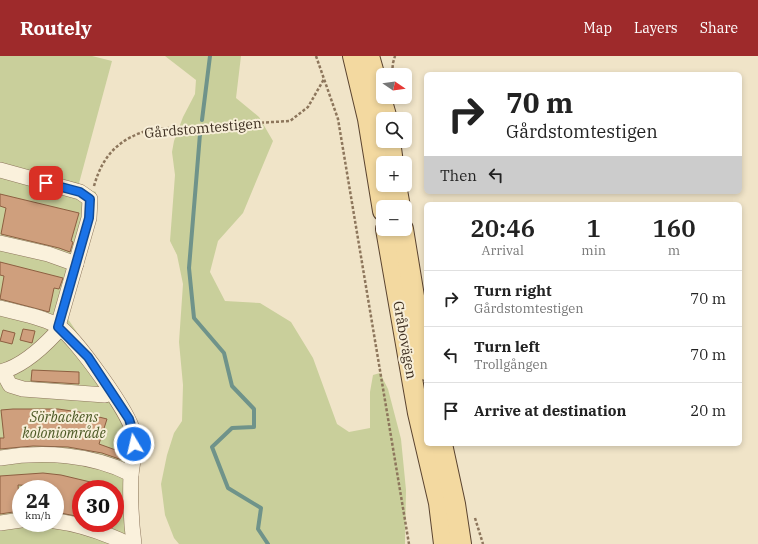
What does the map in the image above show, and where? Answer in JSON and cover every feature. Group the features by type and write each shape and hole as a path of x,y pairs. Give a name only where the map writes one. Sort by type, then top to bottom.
{"main road":[{"path":"353,56 368,119 381,200"},
{"path":"369,56 384,112"},
{"name":"Gråbovägen","path":"387,236 418,413 424,439"},
{"name":"Gråbovägen","path":"404,236 424,358"},
{"name":"Gråbovägen","path":"426,446 439,503 444,544"},
{"path":"442,446 455,504 461,544"}],"street":[{"path":"0,170 80,192 90,199 89,218 56,333 46,344 19,363 1,372 10,385 23,389 105,395 111,392"},
{"path":"0,243 48,254 76,264"},
{"path":"0,308 24,314 58,327 88,357 129,419 133,432 134,456 130,512 134,544"},
{"path":"0,458 37,454 58,455 95,462 122,469 132,474"},
{"path":"455,504 466,529 469,544"},
{"path":"0,523 12,521"},
{"path":"64,522 107,534 128,544"}],"path":[{"path":"316,56 338,119 410,544"},
{"path":"392,68 392,63 395,56"},
{"name":"Gårdstomtestigen","path":"90,199 98,172 110,154 121,142 136,134 152,129 290,121 308,107 324,79"}],"green space":[{"name":"Sörbackens koloniområde","path":"0,56 92,56 112,61 78,187 96,192 68,319 124,402 141,432 138,473 141,544 0,544"},
{"path":"165,56 241,56 236,98 259,117 273,141 243,213 218,241 210,272 225,301 260,303 291,322 313,358 337,424 349,432 370,428 370,392 373,375 380,373 388,389 401,439 406,490 405,544 179,544 174,538 165,515 161,484 167,455 174,433 182,421 183,385 179,342 183,284 177,255 170,241 175,175 172,152 174,141 183,117 195,94 196,80"}],"building":[{"path":"0,194 79,213 71,241 73,242 70,252 1,234 6,208 0,206"},
{"path":"0,262 63,278 59,289 54,288 49,312 0,299 4,276 0,275"},
{"path":"23,329 35,331 32,343 20,340"},
{"path":"3,330 15,333 12,344 0,341"},
{"path":"32,370 79,372 79,384 31,381"},
{"path":"58,409 79,412 107,419 99,444 124,453 122,460 102,453 68,447 33,446 0,449 0,438 4,438 1,410"},
{"path":"43,473 61,475 82,480 72,480 72,515 64,514 64,480 12,480 12,512 0,514 0,476"}],"waterway":[{"path":"202,120 210,56"},
{"path":"200,134 189,268 194,318 224,353 232,386 254,409 254,427 232,428 212,447 228,488 261,508 258,529 268,544"}],"route":[{"path":"46,183 80,192 90,199 91,206 89,218 58,327 88,357 129,419 133,432 134,444"}]}
